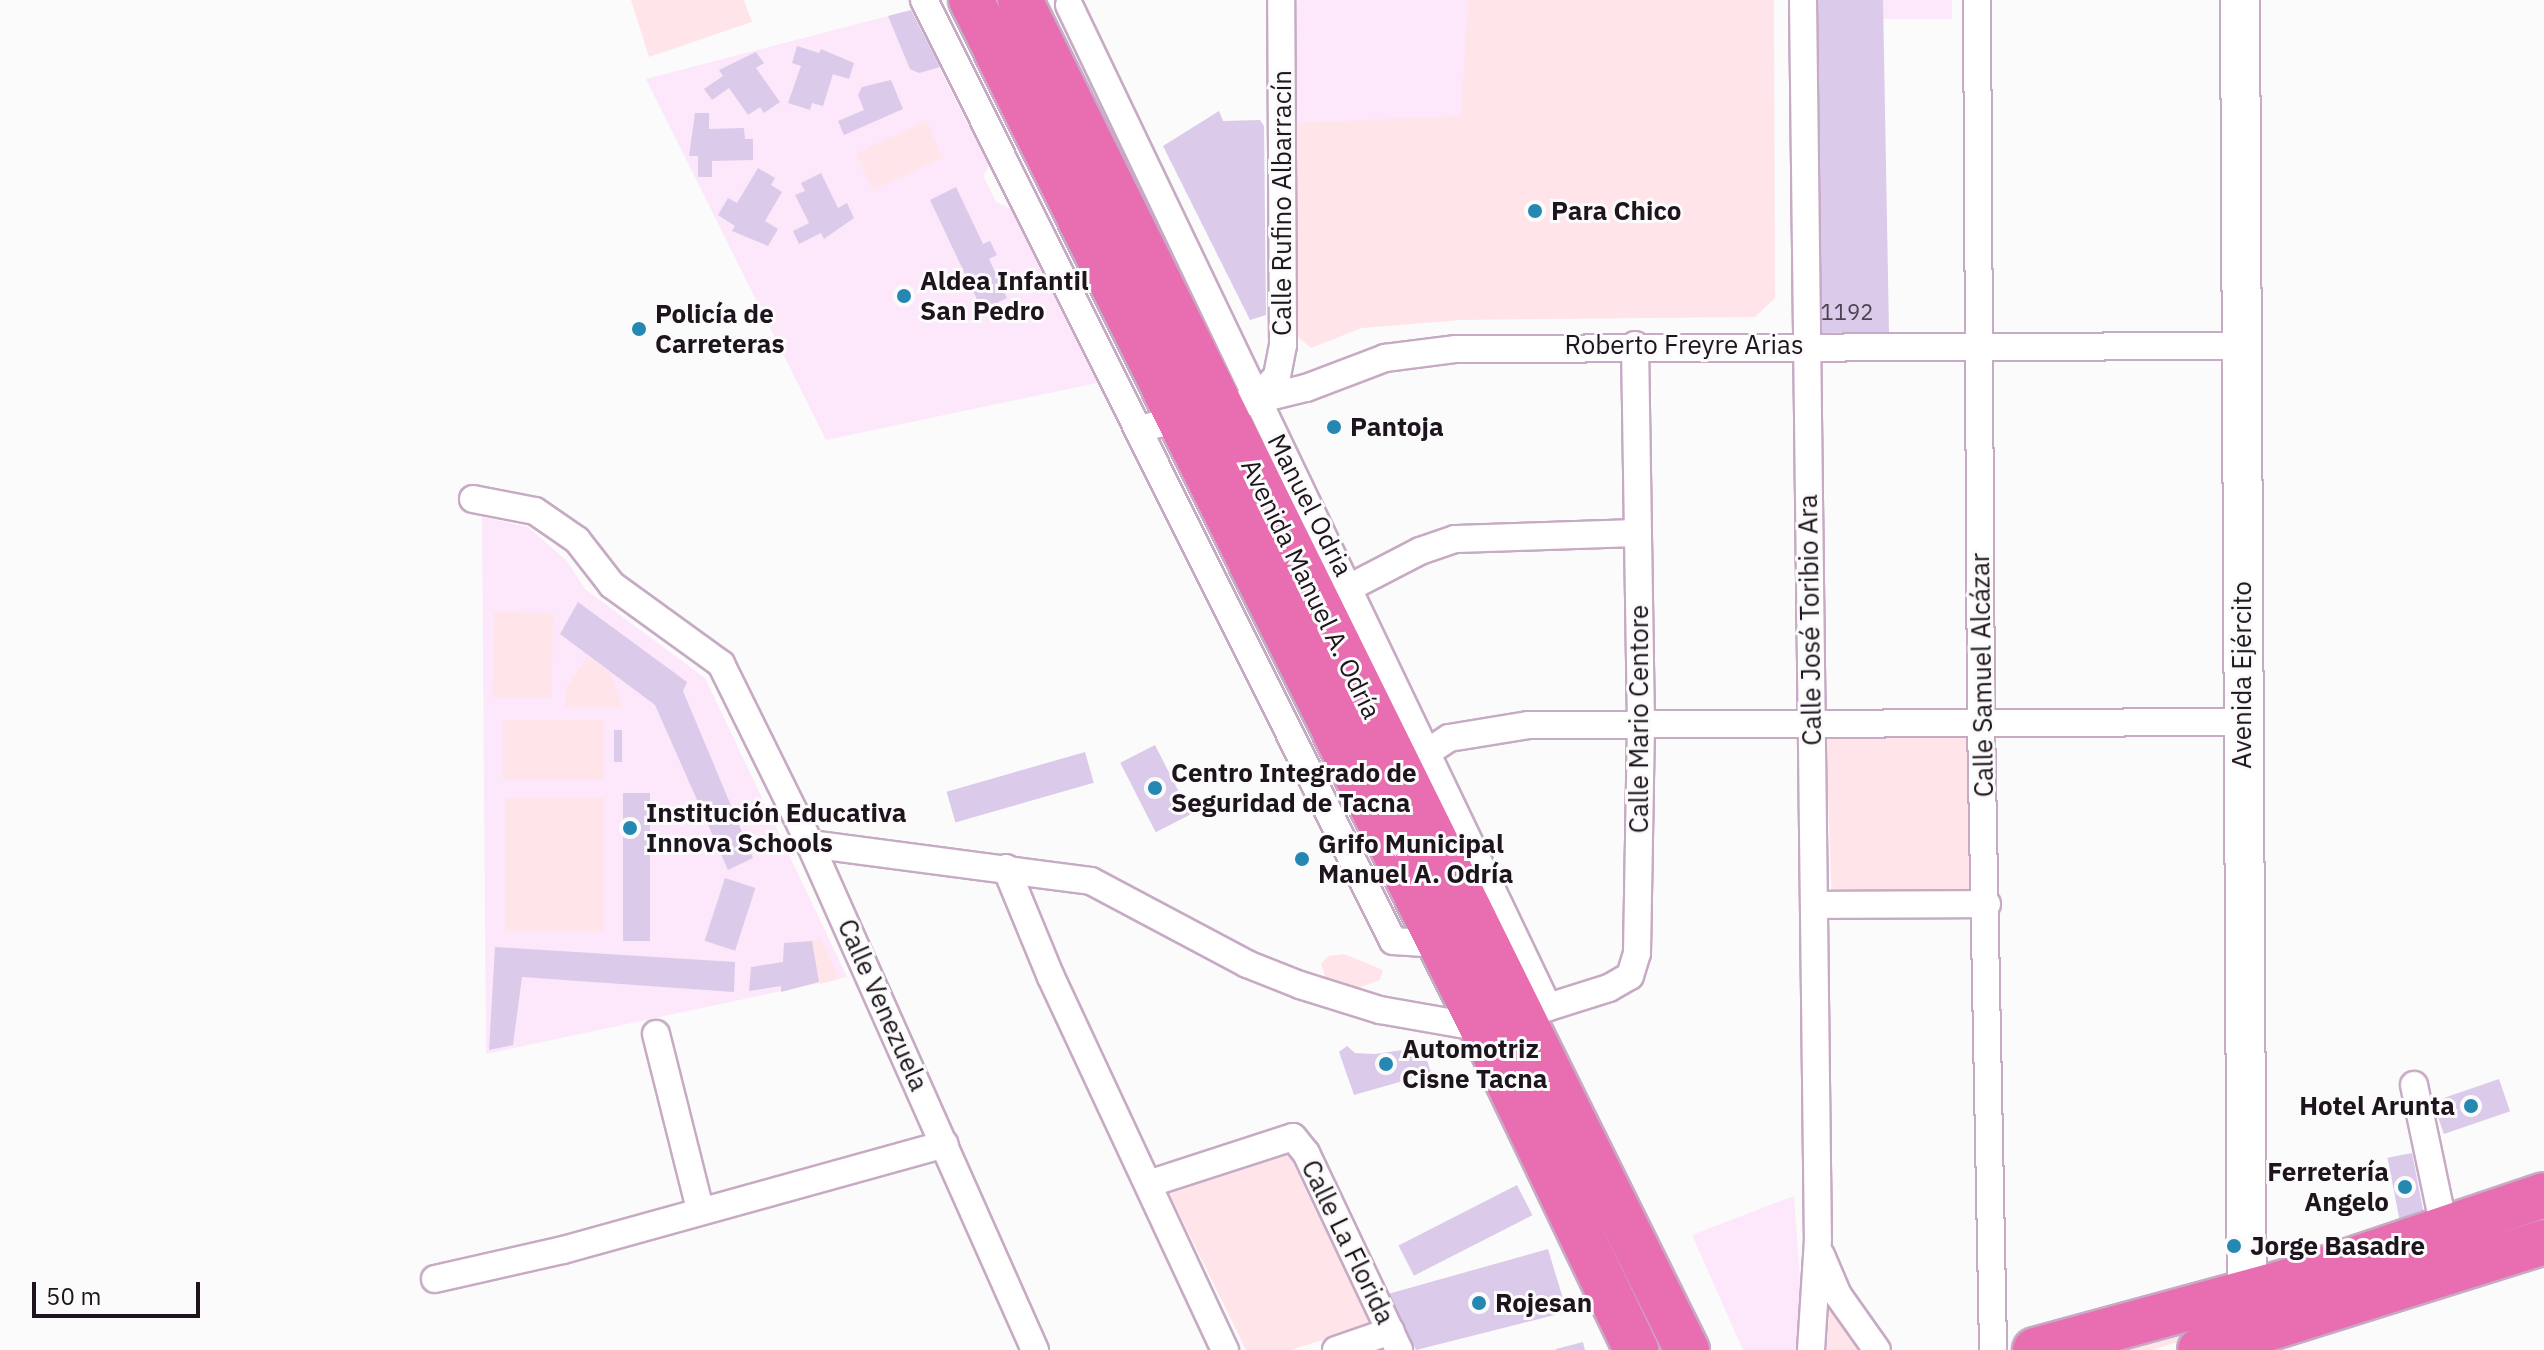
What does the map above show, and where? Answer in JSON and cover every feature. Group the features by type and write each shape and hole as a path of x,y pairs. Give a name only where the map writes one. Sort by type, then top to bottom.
{"highway":[{"name":"Avenida Manuel A. Odría","path":"971,0 1157,423 1265,638 1440,944 1517,1017 1687,1350"},
{"name":"Avenida Manuel A. Odría","path":"1050,6 1238,402 1415,762 1517,1017 1636,1350"},
{"path":"2035,1350 2247,1293 2444,1225 2544,1195"},
{"path":"2200,1350 2247,1344 2454,1269 2544,1242"}],"main road":[{"name":"Avenida Ejército","path":"2240,0 2247,1344"}],"street":[{"name":"Avenida Manuel A. Odría","path":"924,0 1157,423"},
{"name":"Calle Rufino Albarracín","path":"1238,402 1277,376 1283,345 1281,0"},
{"name":"Calle José Toribio Ara","path":"1803,0 1803,345 1812,723 1818,1239 1811,1350"},
{"name":"Calle Samuel Alcázar","path":"1977,0 1981,723 1987,904 1993,1350"},
{"name":"Roberto Freyre Arias","path":"1157,423 1306,388 1352,368 1415,352 1511,345 2241,346"},
{"name":"Calle Mario Centore","path":"1517,1017 1609,988 1630,976 1637,953 1641,726 1635,345"},
{"name":"Calle Venezuela","path":"473,499 535,511 577,540 612,585 721,664 810,844 1035,1350"},
{"path":"1265,638 1335,595 1455,539 1638,533"},
{"path":"1415,762 1449,738 1503,727 2242,722"},
{"path":"810,844 1091,881 1118,891 1247,964 1300,985 1380,1010 1517,1017"},
{"path":"1006,868 1225,1350"},
{"path":"1815,905 1987,904"},
{"path":"656,1034 700,1209"},
{"path":"2414,1085 2454,1269"},
{"name":"Calle La Florida","path":"1148,1184 1293,1137 1306,1153 1395,1341"},
{"path":"435,1279 563,1250 700,1209 945,1144"},
{"name":"Calle José Toribio Ara","path":"1818,1239 1838,1295 1877,1350"},
{"path":"1336,1350 1395,1341"}],"shaded area":[{"path":"631,0 744,0 752,22 649,57"},
{"path":"1294,0 1468,0 1468,123 1294,123"},
{"name":"Para Chico","path":"1468,0 1774,0 1775,298 1755,317 1461,320 1362,328 1311,348 1298,337 1295,123 1461,116"},
{"path":"1883,0 1952,0 1952,19 1883,19"},
{"name":"Aldea Infantil San Pedro","path":"911,10 989,166 983,176 996,202 1011,209 1097,383 826,440 646,79"},
{"path":"926,121 943,157 873,190 856,154"},
{"name":"Institución Educativa Innova Schools","path":"482,517 528,527 567,561 585,589 705,678 847,977 486,1054"},
{"path":"494,612 553,613 552,698 493,697"},
{"path":"588,656 610,672 622,707 565,707 566,689"},
{"path":"503,720 604,720 604,780 503,780"},
{"path":"1971,734 1977,894 1832,899 1826,739"},
{"path":"505,798 604,798 604,931 505,931"},
{"path":"821,939 839,979 820,984 812,941"},
{"path":"1344,954 1383,970 1380,980 1358,988 1325,977 1321,964 1328,956"},
{"path":"1286,1148 1371,1325 1291,1350 1246,1350 1167,1189"},
{"path":"1794,1196 1805,1350 1743,1350 1692,1235"},
{"path":"1821,1304 1831,1306 1864,1350 1823,1350"},
{"path":"2200,1319 2201,1335 2151,1350 2085,1350"}],"building":[{"path":"1816,0 1883,0 1889,332 1822,333 1815,327 1819,223"},
{"path":"911,10 940,67 919,73 910,69 888,16"},
{"path":"797,46 819,53 821,49 854,63 849,79 833,74 823,106 812,103 810,110 788,103 801,66 792,63"},
{"path":"756,52 764,63 756,68 780,102 764,113 760,107 748,115 729,88 712,100 704,89 723,76 719,70"},
{"path":"891,80 903,109 844,135 838,121 864,110 858,95 862,87"},
{"path":"1219,111 1223,121 1260,120 1264,126 1266,315 1250,320 1163,146"},
{"path":"695,113 709,113 709,129 744,128 745,139 753,139 753,160 712,161 712,177 698,177 698,156 689,156"},
{"path":"758,168 775,178 771,185 782,192 765,221 778,229 768,246 732,231 735,226 718,215 728,198 737,203"},
{"path":"821,173 838,208 847,203 854,218 824,239 821,233 799,244 793,231 809,223 795,195 805,191 801,183"},
{"path":"956,187 983,244 990,241 997,255 989,259 1007,298 982,310 930,200"},
{"path":"578,602 687,682 683,691 753,858 728,870 655,705 560,634"},
{"path":"614,730 622,730 622,762 614,762"},
{"name":"Centro Integrado de Seguridad de Tacna","path":"1155,745 1190,814 1156,832 1120,763"},
{"path":"1085,752 1094,783 955,822 947,792"},
{"path":"623,793 650,793 650,941 623,941"},
{"path":"725,878 755,888 735,951 705,941"},
{"path":"812,941 819,982 781,992 781,986 749,991 751,967 783,962 784,943"},
{"path":"495,947 735,962 734,992 522,977 513,1045 489,1050"},
{"name":"Automotriz Cisne Tacna","path":"1347,1046 1355,1053 1375,1054 1423,1047 1431,1073 1354,1095 1339,1052"},
{"name":"Hotel Arunta","path":"2499,1079 2510,1111 2444,1134 2433,1102"},
{"name":"Ferretería Angelo","path":"2412,1153 2424,1215 2399,1220 2387,1158"},
{"path":"1517,1185 1532,1215 1414,1276 1398,1245"},
{"name":"Rojesan","path":"1548,1249 1567,1312 1416,1350 1388,1294"},
{"path":"1583,1342 1585,1350 1556,1350 1556,1349"}],"place":[{"name":"Para Chico","path":"1535,211"},
{"name":"Aldea Infantil San Pedro","path":"904,296"},
{"name":"Policía de Carreteras","path":"639,329"},
{"name":"Pantoja","path":"1334,427"},
{"name":"Centro Integrado de Seguridad de Tacna","path":"1155,788"},
{"name":"Institución Educativa Innova Schools","path":"630,828"},
{"name":"Grifo Municipal Manuel A. Odría","path":"1302,859"},
{"name":"Automotriz Cisne Tacna","path":"1386,1064"},
{"name":"Hotel Arunta","path":"2471,1106"},
{"name":"Ferretería Angelo","path":"2405,1187"},
{"name":"Jorge Basadre","path":"2234,1246"},
{"name":"Rojesan","path":"1479,1303"}]}
